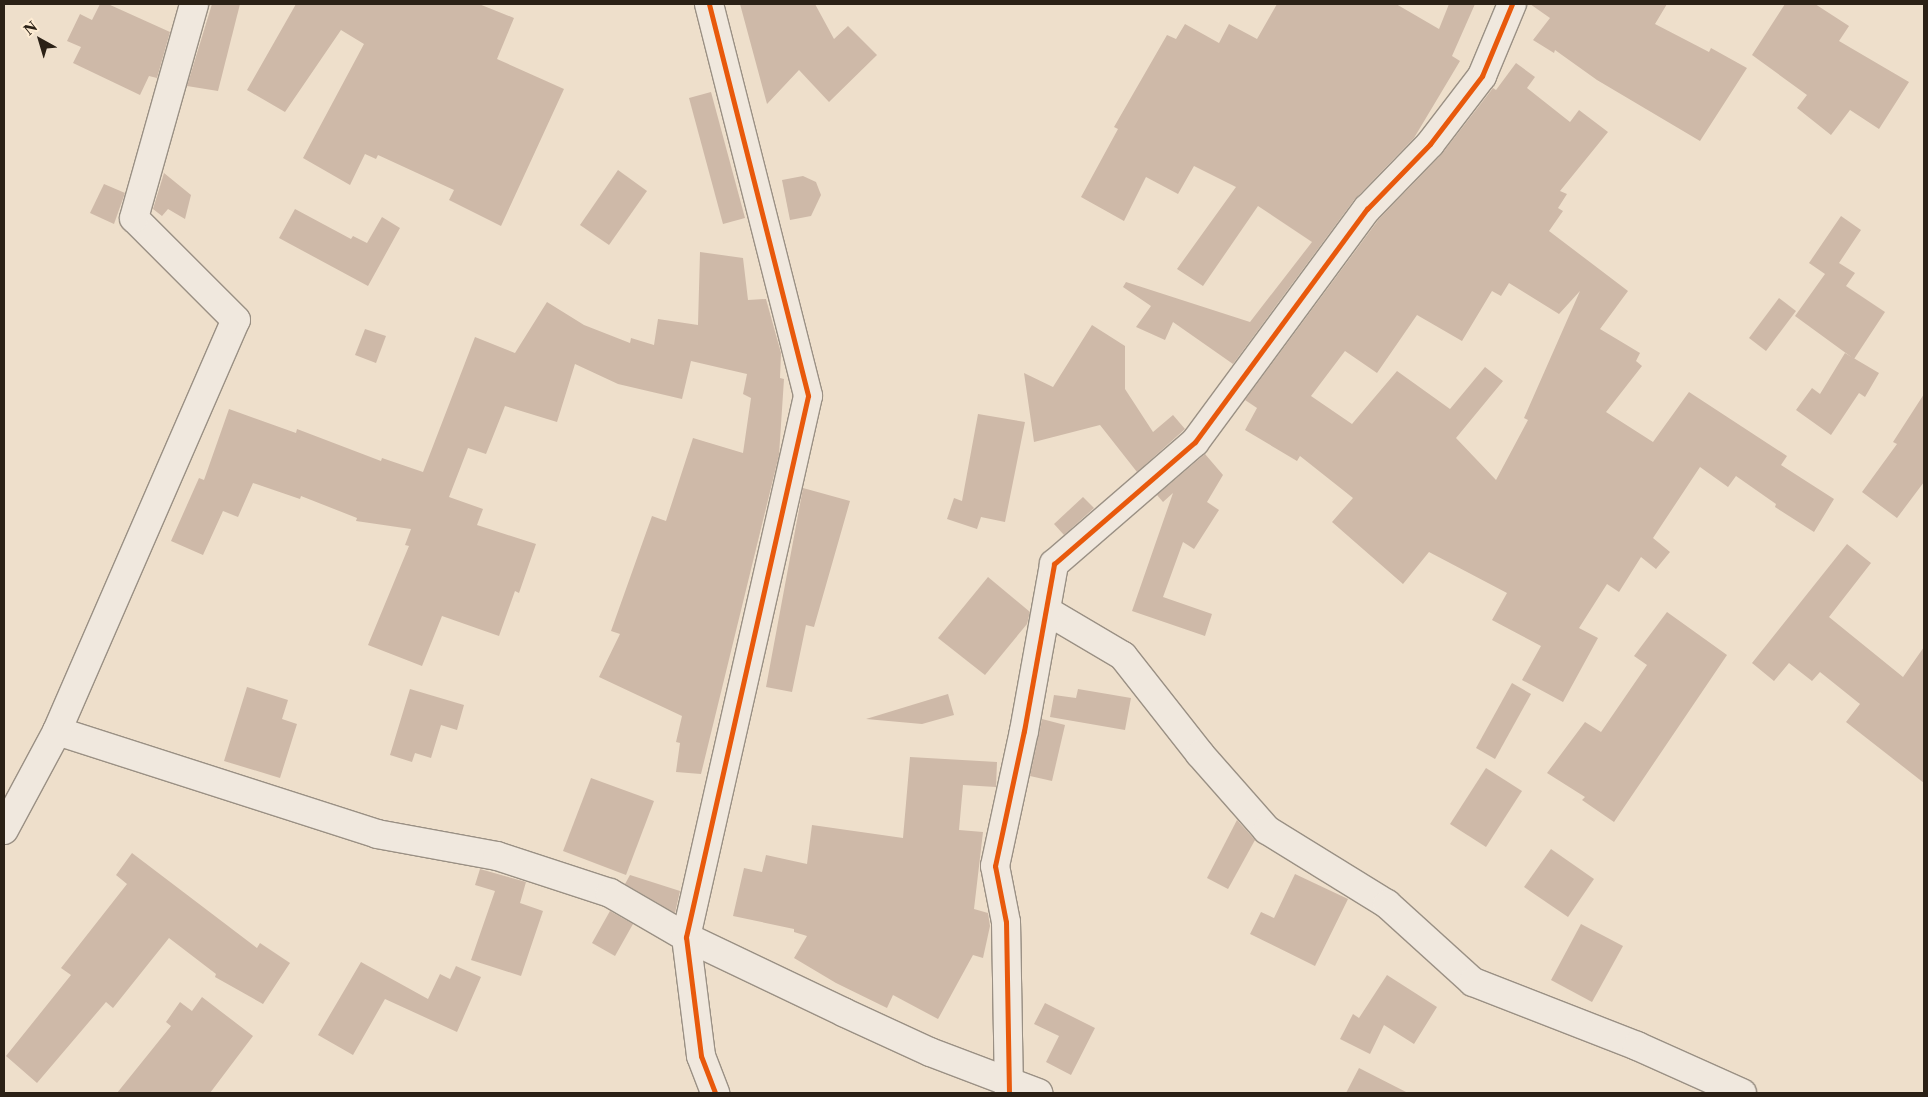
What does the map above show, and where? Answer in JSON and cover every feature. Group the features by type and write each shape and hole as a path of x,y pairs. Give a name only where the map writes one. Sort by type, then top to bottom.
{"street":[{"path":"4,830 57,730 236,320 134,218 194,4"},
{"path":"709,4 808,396 686,936 701,1056 715,1093"},
{"path":"1009,1086 1006,922 995,866 1047,611 1054,564 1195,442 1367,209 1430,144 1482,76 1512,4"},
{"path":"1047,611 1123,656 1200,754 1267,830 1387,904 1473,982 1637,1046 1742,1093"},
{"path":"57,730 377,834 497,856 610,893 686,936 930,1052 1009,1086 1038,1093"}],"building":[{"path":"100,4 108,4 170,32 157,78 149,76 140,95 73,63 81,47 67,41 80,14 92,20"},
{"path":"212,4 240,4 218,91 187,86"},
{"path":"296,4 479,4 514,18 497,59 564,89 501,226 449,200 454,190 378,155 376,159 365,154 350,185 303,158 364,44 341,30 285,112 247,90"},
{"path":"740,4 815,4 834,39 848,26 877,55 829,102 799,70 767,104"},
{"path":"1277,4 1396,4 1439,29 1449,4 1475,4 1452,56 1460,61 1414,138 1354,200 1233,364 1173,322 1165,340 1136,327 1151,306 1123,287 1126,282 1250,322 1312,242 1258,206 1203,286 1177,269 1236,187 1194,166 1178,194 1146,177 1124,221 1081,197 1118,129 1114,127 1167,35 1176,39 1185,24 1219,43 1229,24 1257,39"},
{"path":"1530,4 1667,4 1655,24 1709,52 1711,48 1747,68 1700,141 1597,80 1555,50 1554,53 1533,40 1550,18"},
{"path":"1785,4 1815,4 1849,26 1839,41 1909,82 1879,129 1850,110 1831,135 1797,108 1807,95 1752,55"},
{"path":"1516,63 1535,77 1527,88 1570,122 1579,110 1608,132 1560,191 1567,194 1558,208 1563,211 1549,231 1628,291 1600,329 1640,353 1636,361 1642,366 1606,412 1653,442 1689,392 1787,456 1781,465 1834,499 1814,532 1775,507 1776,504 1736,476 1728,487 1700,467 1653,538 1670,552 1656,569 1641,557 1619,592 1607,584 1579,628 1598,638 1563,702 1522,680 1541,646 1492,620 1507,593 1429,552 1403,584 1332,522 1353,498 1300,456 1297,461 1245,430 1257,408 1245,400 1379,219 1441,155 1493,88 1496,90","holes":["1509,283 1559,314 1580,291 1524,418 1528,420 1496,480 1456,438 1503,381 1485,367 1450,409 1397,371 1352,424 1311,396 1345,351 1377,373 1417,315 1462,341 1492,291 1501,296"]},
{"path":"711,92 745,218 723,224 689,98"},
{"path":"618,170 647,191 609,245 580,225"},
{"path":"164,173 191,195 185,219 168,209 162,216 153,209"},
{"path":"803,176 816,182 821,195 811,216 790,220 782,180"},
{"path":"104,184 125,193 114,224 90,213"},
{"path":"295,209 351,239 353,236 367,243 382,217 400,228 368,286 279,238"},
{"path":"1841,216 1861,230 1839,263 1855,273 1846,286 1885,312 1854,359 1795,316 1825,274 1809,263"},
{"path":"700,252 743,258 748,300 766,299 781,353 780,378 784,379 779,455 701,774 676,772 680,743 676,742 682,716 599,677 620,634 611,631 652,516 666,521 693,438 743,453 751,398 743,394 747,374 691,361 682,399 618,384 575,364 557,422 505,406 486,454 468,448 449,497 483,509 477,525 536,544 519,593 515,591 499,636 442,616 422,666 368,645 409,546 405,545 411,529 356,521 357,518 301,496 300,499 253,483 238,517 223,511 203,555 171,541 199,478 204,480 229,409 296,433 297,429 381,461 382,458 423,472 475,337 515,353 547,302 584,325 630,343 631,338 654,345 658,319 698,325"},
{"path":"1779,298 1796,311 1766,351 1749,338"},
{"path":"1092,325 1125,346 1125,389 1153,432 1173,415 1185,429 1137,472 1100,425 1034,442 1024,373 1053,387"},
{"path":"365,329 386,336 376,363 355,355"},
{"path":"1845,353 1879,373 1865,397 1859,393 1831,435 1796,410 1812,388 1820,394"},
{"path":"1924,394 1924,482 1897,518 1862,492 1897,444 1893,442"},
{"path":"978,414 1025,422 1005,522 981,517 977,529 947,519 954,498 962,501"},
{"path":"1205,454 1223,475 1207,502 1219,510 1194,549 1183,542 1163,597 1212,614 1205,636 1132,611 1173,493 1163,502 1157,495"},
{"path":"803,488 850,501 814,627 806,625 792,692 766,687"},
{"path":"1083,497 1094,508 1064,535 1054,524"},
{"path":"1847,544 1871,563 1829,617 1903,677 1924,647 1924,783 1846,722 1860,704 1820,672 1812,681 1789,663 1774,681 1752,663"},
{"path":"988,577 1030,612 1027,624 985,675 938,638"},
{"path":"1667,612 1727,655 1614,822 1582,800 1585,797 1547,773 1585,722 1601,732 1647,665 1634,656"},
{"path":"1512,683 1531,694 1495,759 1476,748"},
{"path":"247,687 288,700 282,719 297,724 280,778 224,761"},
{"path":"410,689 464,705 457,730 441,725 431,758 415,753 412,762 390,755"},
{"path":"1078,689 1131,698 1125,730 1050,717 1054,695 1076,698"},
{"path":"948,694 954,715 922,724 866,719"},
{"path":"1042,719 1065,725 1052,781 1030,776"},
{"path":"910,757 997,762 996,787 963,785 959,830 983,832 974,909 988,913 990,926 983,958 973,955 938,1019 893,995 887,1008 836,983 794,958 807,936 794,932 794,929 733,916 744,868 762,872 766,855 807,864 812,825 903,838"},
{"path":"1486,768 1522,791 1486,847 1450,824"},
{"path":"591,778 654,801 626,875 563,851"},
{"path":"1237,820 1255,840 1228,889 1207,878"},
{"path":"1551,849 1594,879 1568,917 1524,887"},
{"path":"132,853 257,948 260,943 290,963 263,1004 215,977 216,974 169,938 113,1008 106,1002 37,1083 6,1056 71,975 61,968 127,884 116,875"},
{"path":"480,869 526,882 520,903 543,911 521,976 471,960 495,891 475,885"},
{"path":"1295,874 1348,899 1315,966 1250,934 1261,912 1274,918"},
{"path":"630,875 680,891 675,913 625,884"},
{"path":"610,911 633,924 615,956 592,943"},
{"path":"1581,924 1623,946 1592,1002 1551,980"},
{"path":"361,962 428,999 440,974 450,979 456,966 481,977 457,1032 385,999 353,1055 318,1035"},
{"path":"1387,975 1437,1007 1414,1044 1384,1025 1370,1054 1340,1039 1353,1014 1359,1018"},
{"path":"202,997 253,1036 210,1093 117,1093 171,1026 166,1022 180,1002 192,1011"},
{"path":"1045,1003 1095,1028 1071,1075 1046,1062 1059,1036 1034,1024"},
{"path":"1359,1068 1408,1093 1346,1093"}],"cycle path":[{"path":"709,4 808,396 686,937 701,1056 715,1093"},
{"path":"1009,1093 1006,922 995,866 1024,731 1054,564 1195,442 1367,209 1430,144 1482,76 1512,4"}]}
